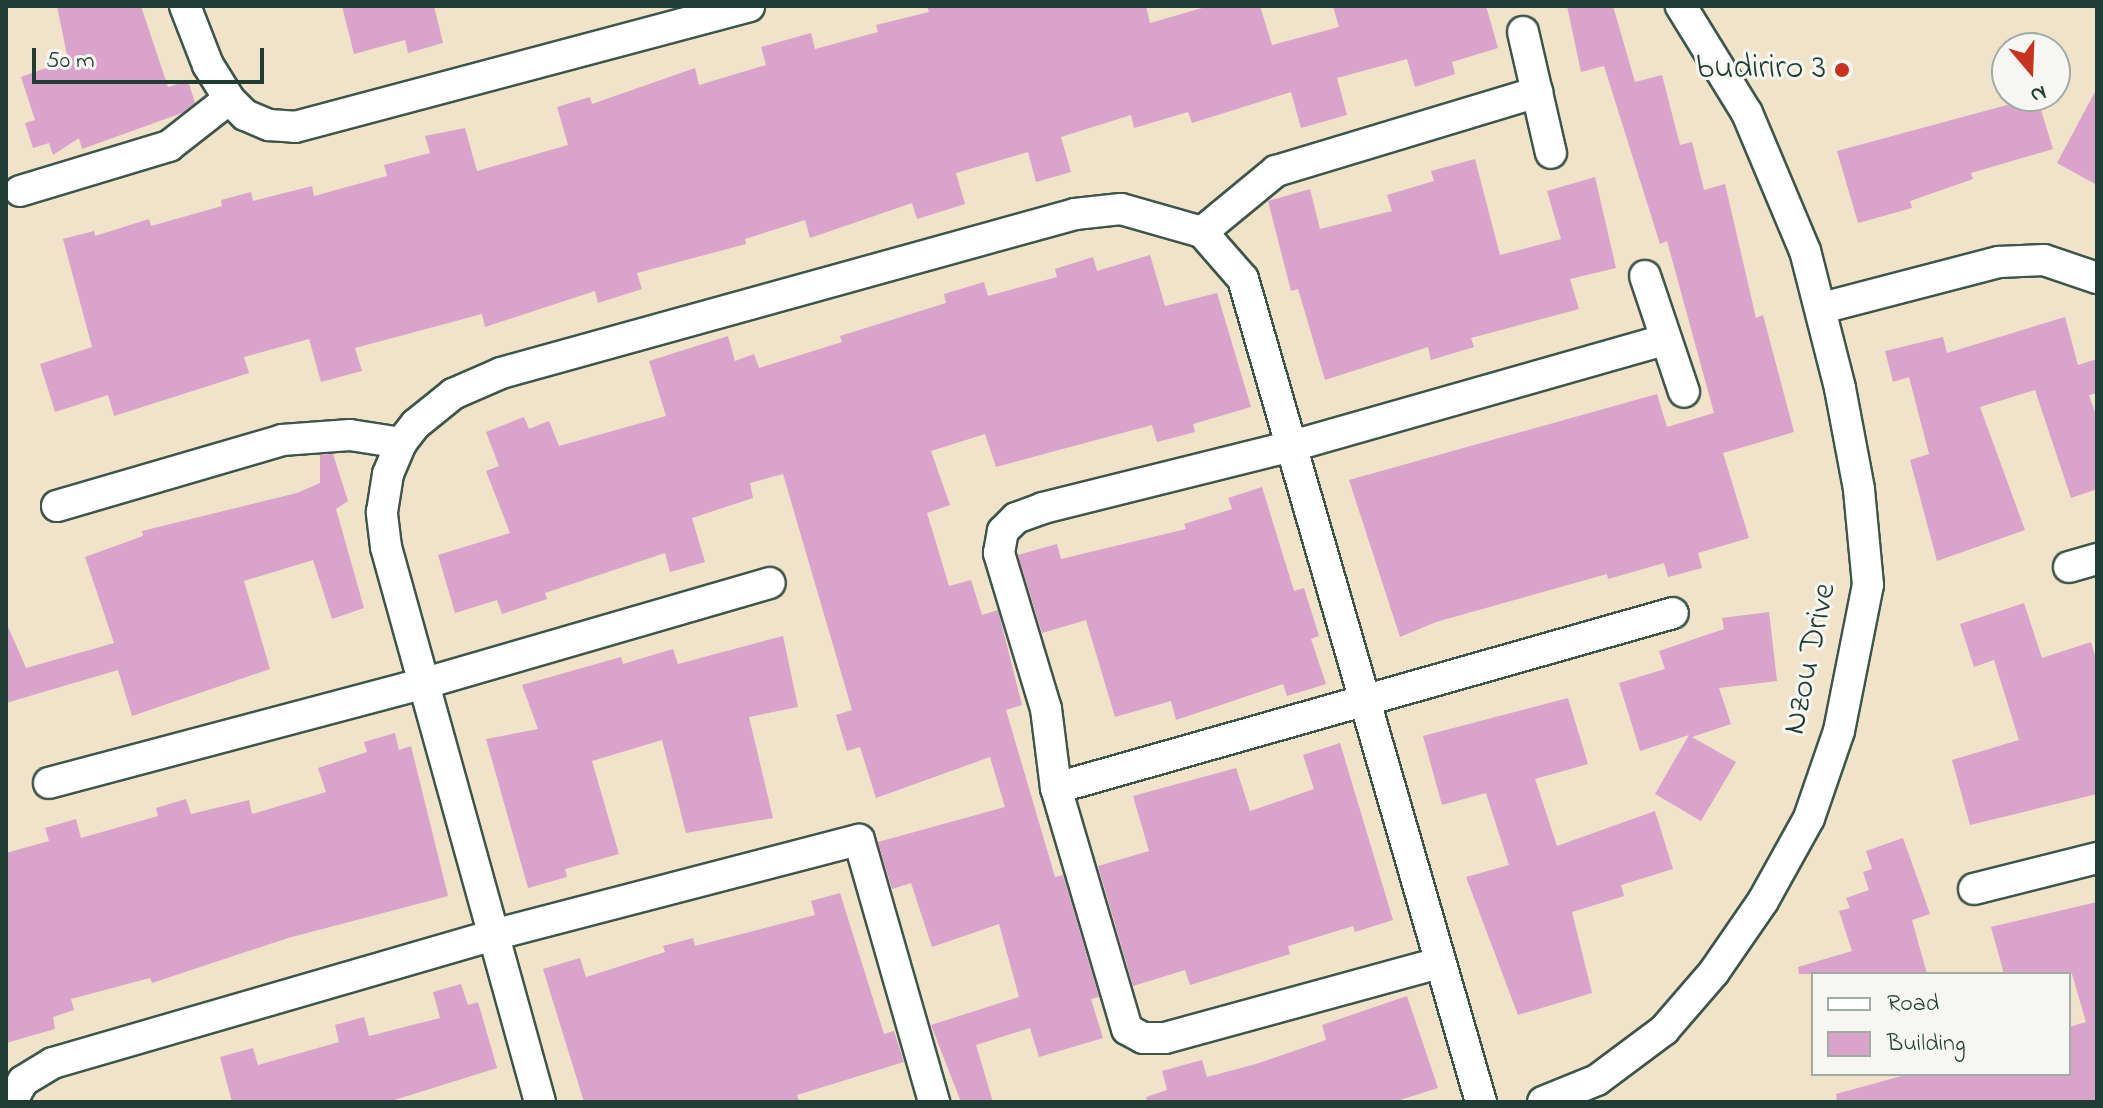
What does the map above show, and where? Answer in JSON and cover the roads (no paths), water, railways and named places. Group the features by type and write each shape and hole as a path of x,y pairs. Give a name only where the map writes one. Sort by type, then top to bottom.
{"street":[{"path":"185,6 208,65 229,99 245,115 269,125 295,127 749,6"},
{"name":"Nzou Drive","path":"1543,1102 1597,1080 1664,1030 1714,972 1763,901 1809,818 1839,731 1868,585 1859,489 1822,308 1778,176 1747,113 1681,6"},
{"path":"1523,32 1551,153"},
{"path":"1202,232 1276,171 1537,92"},
{"path":"20,191 169,146 229,99"},
{"path":"540,1102 386,547 382,512 388,474 401,443 416,424 453,394 501,373 1075,214 1121,209 1202,232 1243,279 1481,1102"},
{"path":"1822,308 1999,262 2044,260 2097,278"},
{"path":"1645,276 1684,392"},
{"path":"1439,963 1165,1038 1143,1038 1127,1029 1119,1014 1056,788 1046,709 999,553 1003,531 1016,518 1043,508 1292,446 1665,340"},
{"path":"57,506 282,440 335,434 401,443"},
{"path":"49,783 422,684 770,583"},
{"path":"1056,788 1673,613"},
{"path":"11,1102 23,1081 53,1063 493,935 859,840 931,1101"},
{"path":"1974,889 2097,858"}],"place":[{"name":"budiriro 3","path":"1842,70"}]}
